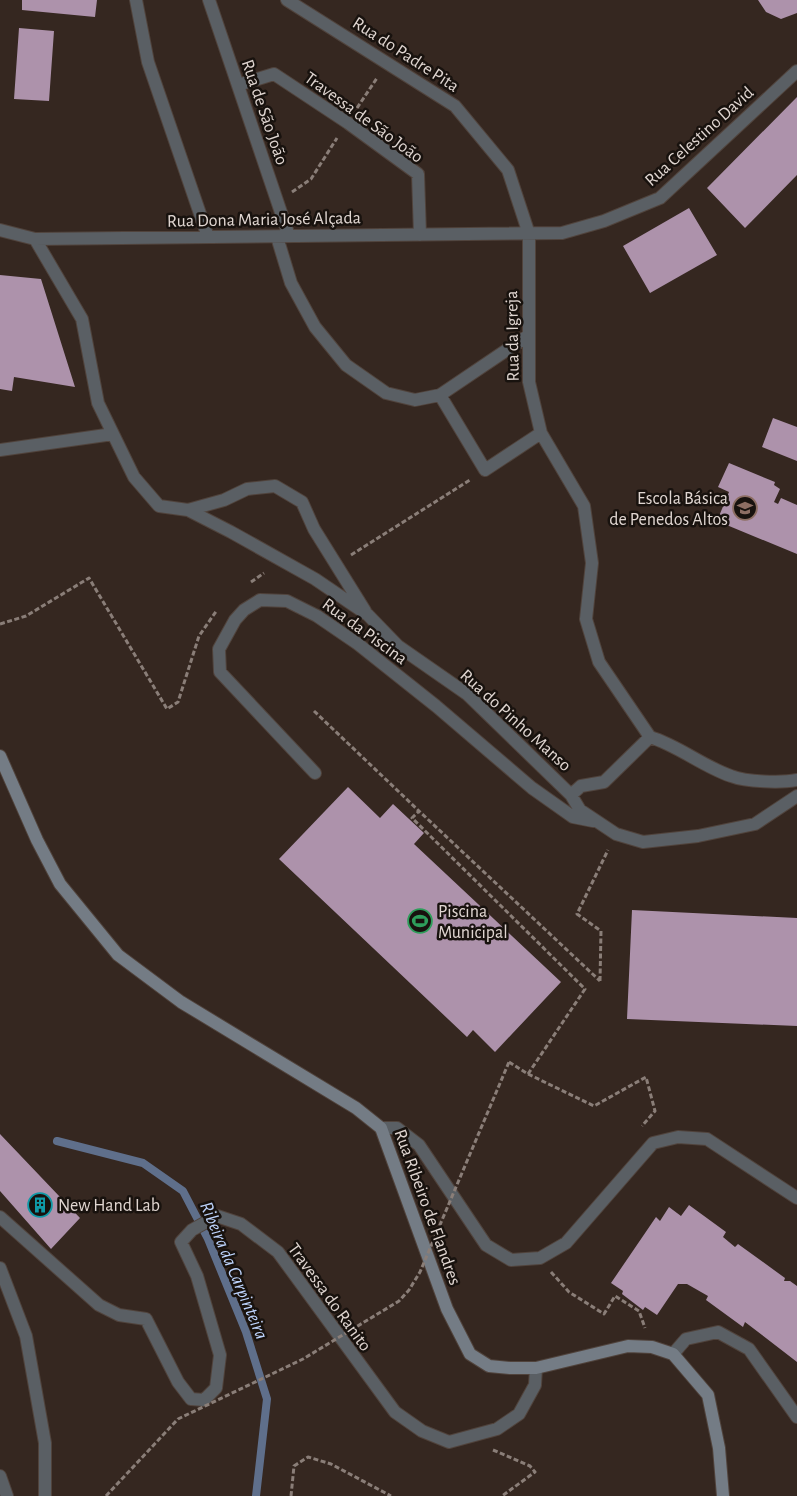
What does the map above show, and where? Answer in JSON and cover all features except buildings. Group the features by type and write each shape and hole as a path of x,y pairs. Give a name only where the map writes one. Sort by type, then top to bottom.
{"main road":[{"name":"Rua Ribeiro de Flandres","path":"0,756 37,840 60,884 118,955 181,1002 356,1108 381,1128 447,1309 470,1354 489,1366 536,1368 628,1346 652,1347 673,1354"},
{"path":"673,1354 708,1395 719,1448 724,1496"}],"street":[{"path":"136,0 148,62 208,237"},
{"name":"Rua de São João","path":"209,0 238,85 283,236 291,282 315,327 346,365 386,393 415,400 440,395"},
{"name":"Rua do Padre Pita","path":"287,0 455,106 508,170 529,234"},
{"name":"Rua Celestino David","path":"529,234 562,233 604,221 660,198 797,71"},
{"name":"Travessa de São João","path":"238,85 274,74 348,123 418,174 420,235"},
{"name":"Rua Dona Maria José Alçada","path":"0,230 35,239 529,234"},
{"name":"Rua da Igreja","path":"529,234 529,382 541,433 584,506 592,563 586,619 599,662 650,737"},
{"name":"Rua do Pinho Manso","path":"35,239 82,319 98,403 134,477 159,506 188,510 315,579 368,615 398,646 467,694 571,795 580,810 616,834 643,842 698,836 755,824 797,796"},
{"path":"529,335 440,395 485,470 541,433"},
{"path":"0,450 113,434"},
{"name":"Rua do Pinho Manso","path":"188,510 224,500 246,489 275,486 302,502 314,529 368,615"},
{"name":"Rua da Piscina","path":"315,773 220,672 219,649 235,620 244,610 260,600 287,601 317,616 436,706 532,788 573,818 600,823"},
{"path":"571,795 581,786 604,782 650,737 668,743 732,777 784,782 797,780"},
{"path":"381,1128 397,1128 419,1145 486,1245 511,1260 540,1258 566,1243 653,1143 678,1137 707,1139 797,1198"},
{"name":"Travessa do Ranito","path":"0,1217 100,1305 119,1315 146,1319 178,1382 191,1399 204,1400 216,1388 220,1355 197,1276 182,1242 192,1230 217,1216 241,1224 278,1252 394,1412 422,1431 449,1442 477,1436 497,1429 519,1414 535,1385 536,1368"},
{"path":"0,1268 26,1336 45,1443 46,1496"},
{"path":"673,1354 686,1339 718,1332 749,1349 797,1417"},
{"path":"0,1476 7,1496"}],"path":[{"path":"353,114 383,70"},
{"path":"311,179 343,130"},
{"path":"336,564 485,470"},
{"path":"0,624 26,616 89,578 167,709 178,702"},
{"path":"314,711 600,981 601,931 577,914 616,834"},
{"path":"419,811 412,818 585,989 528,1074"},
{"path":"106,1496 178,1419 303,1359 399,1301 410,1290 420,1272 509,1062 528,1074 594,1106 646,1077 656,1111"},
{"path":"540,1258 569,1292 604,1314 615,1296 639,1311 652,1347"},
{"path":"477,1436 482,1445 530,1466 535,1472 502,1496"},
{"path":"291,1496 294,1466 308,1457 331,1464 391,1496"}],"waterway":[{"name":"Ribeira da Carpinteira","path":"57,1141 143,1163 183,1191 208,1239 246,1332 267,1399 256,1496"}],"place":[{"name":"Escola Básica de Penedos Altos","path":"745,508"},
{"name":"Piscina Municipal","path":"420,921"},
{"name":"New Hand Lab","path":"40,1205"}]}
